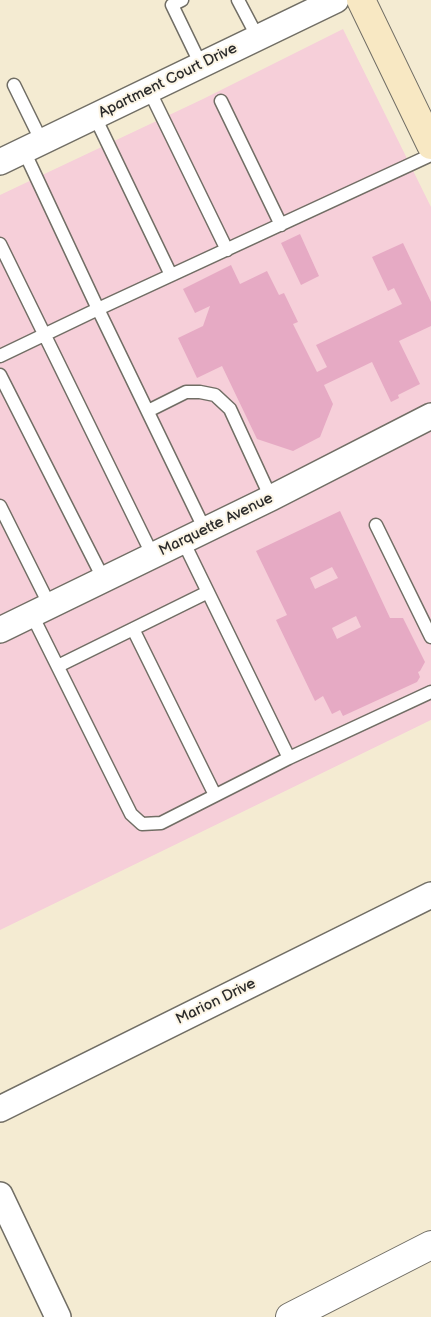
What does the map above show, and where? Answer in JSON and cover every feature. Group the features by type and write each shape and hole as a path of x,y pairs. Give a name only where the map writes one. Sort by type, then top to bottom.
{"main road":[{"path":"361,0 431,144"}],"street":[{"name":"Apartment Court Drive","path":"0,162 336,0"},
{"name":"Marquette Avenue","path":"0,630 271,498 431,416"},
{"name":"Marion Drive","path":"0,1109 431,895"},
{"path":"0,1195 58,1317"},
{"path":"290,1317 431,1246"}],"lane":[{"path":"182,0 172,5 201,65"},
{"path":"238,0 258,38"},
{"path":"14,86 33,147 98,309 205,530"},
{"path":"149,90 227,250"},
{"path":"221,101 281,225"},
{"path":"95,117 171,275"},
{"path":"0,356 431,155"},
{"path":"0,244 153,556"},
{"path":"0,376 104,580"},
{"path":"148,411 186,392 215,395 230,409 271,498"},
{"path":"0,506 41,610 58,666 131,814 142,824 161,823 289,758 431,692"},
{"path":"376,525 431,637"},
{"path":"183,541 289,758"},
{"path":"58,666 208,592"},
{"path":"132,629 215,796"}],"shaded area":[{"path":"343,29 431,207 431,720 0,930 0,195 203,99"}],"building":[{"path":"300,234 319,276 301,285 281,243"},
{"path":"403,243 431,302 431,326 399,341 420,384 398,395 399,398 391,402 372,362 324,385 333,404 320,437 293,451 257,439 222,366 197,378 178,338 203,326 210,306 195,313 183,289 231,265 240,284 267,271 279,295 284,293 298,322 293,324 317,372 327,367 316,345 402,304 394,288 388,291 372,257"},
{"path":"340,511 390,618 403,618 425,662 418,672 420,677 417,682 343,716 340,710 332,714 323,696 315,701 276,620 287,615 256,551","holes":["332,567 338,578 315,589 310,578","356,616 361,627 337,639 332,628"]}]}
